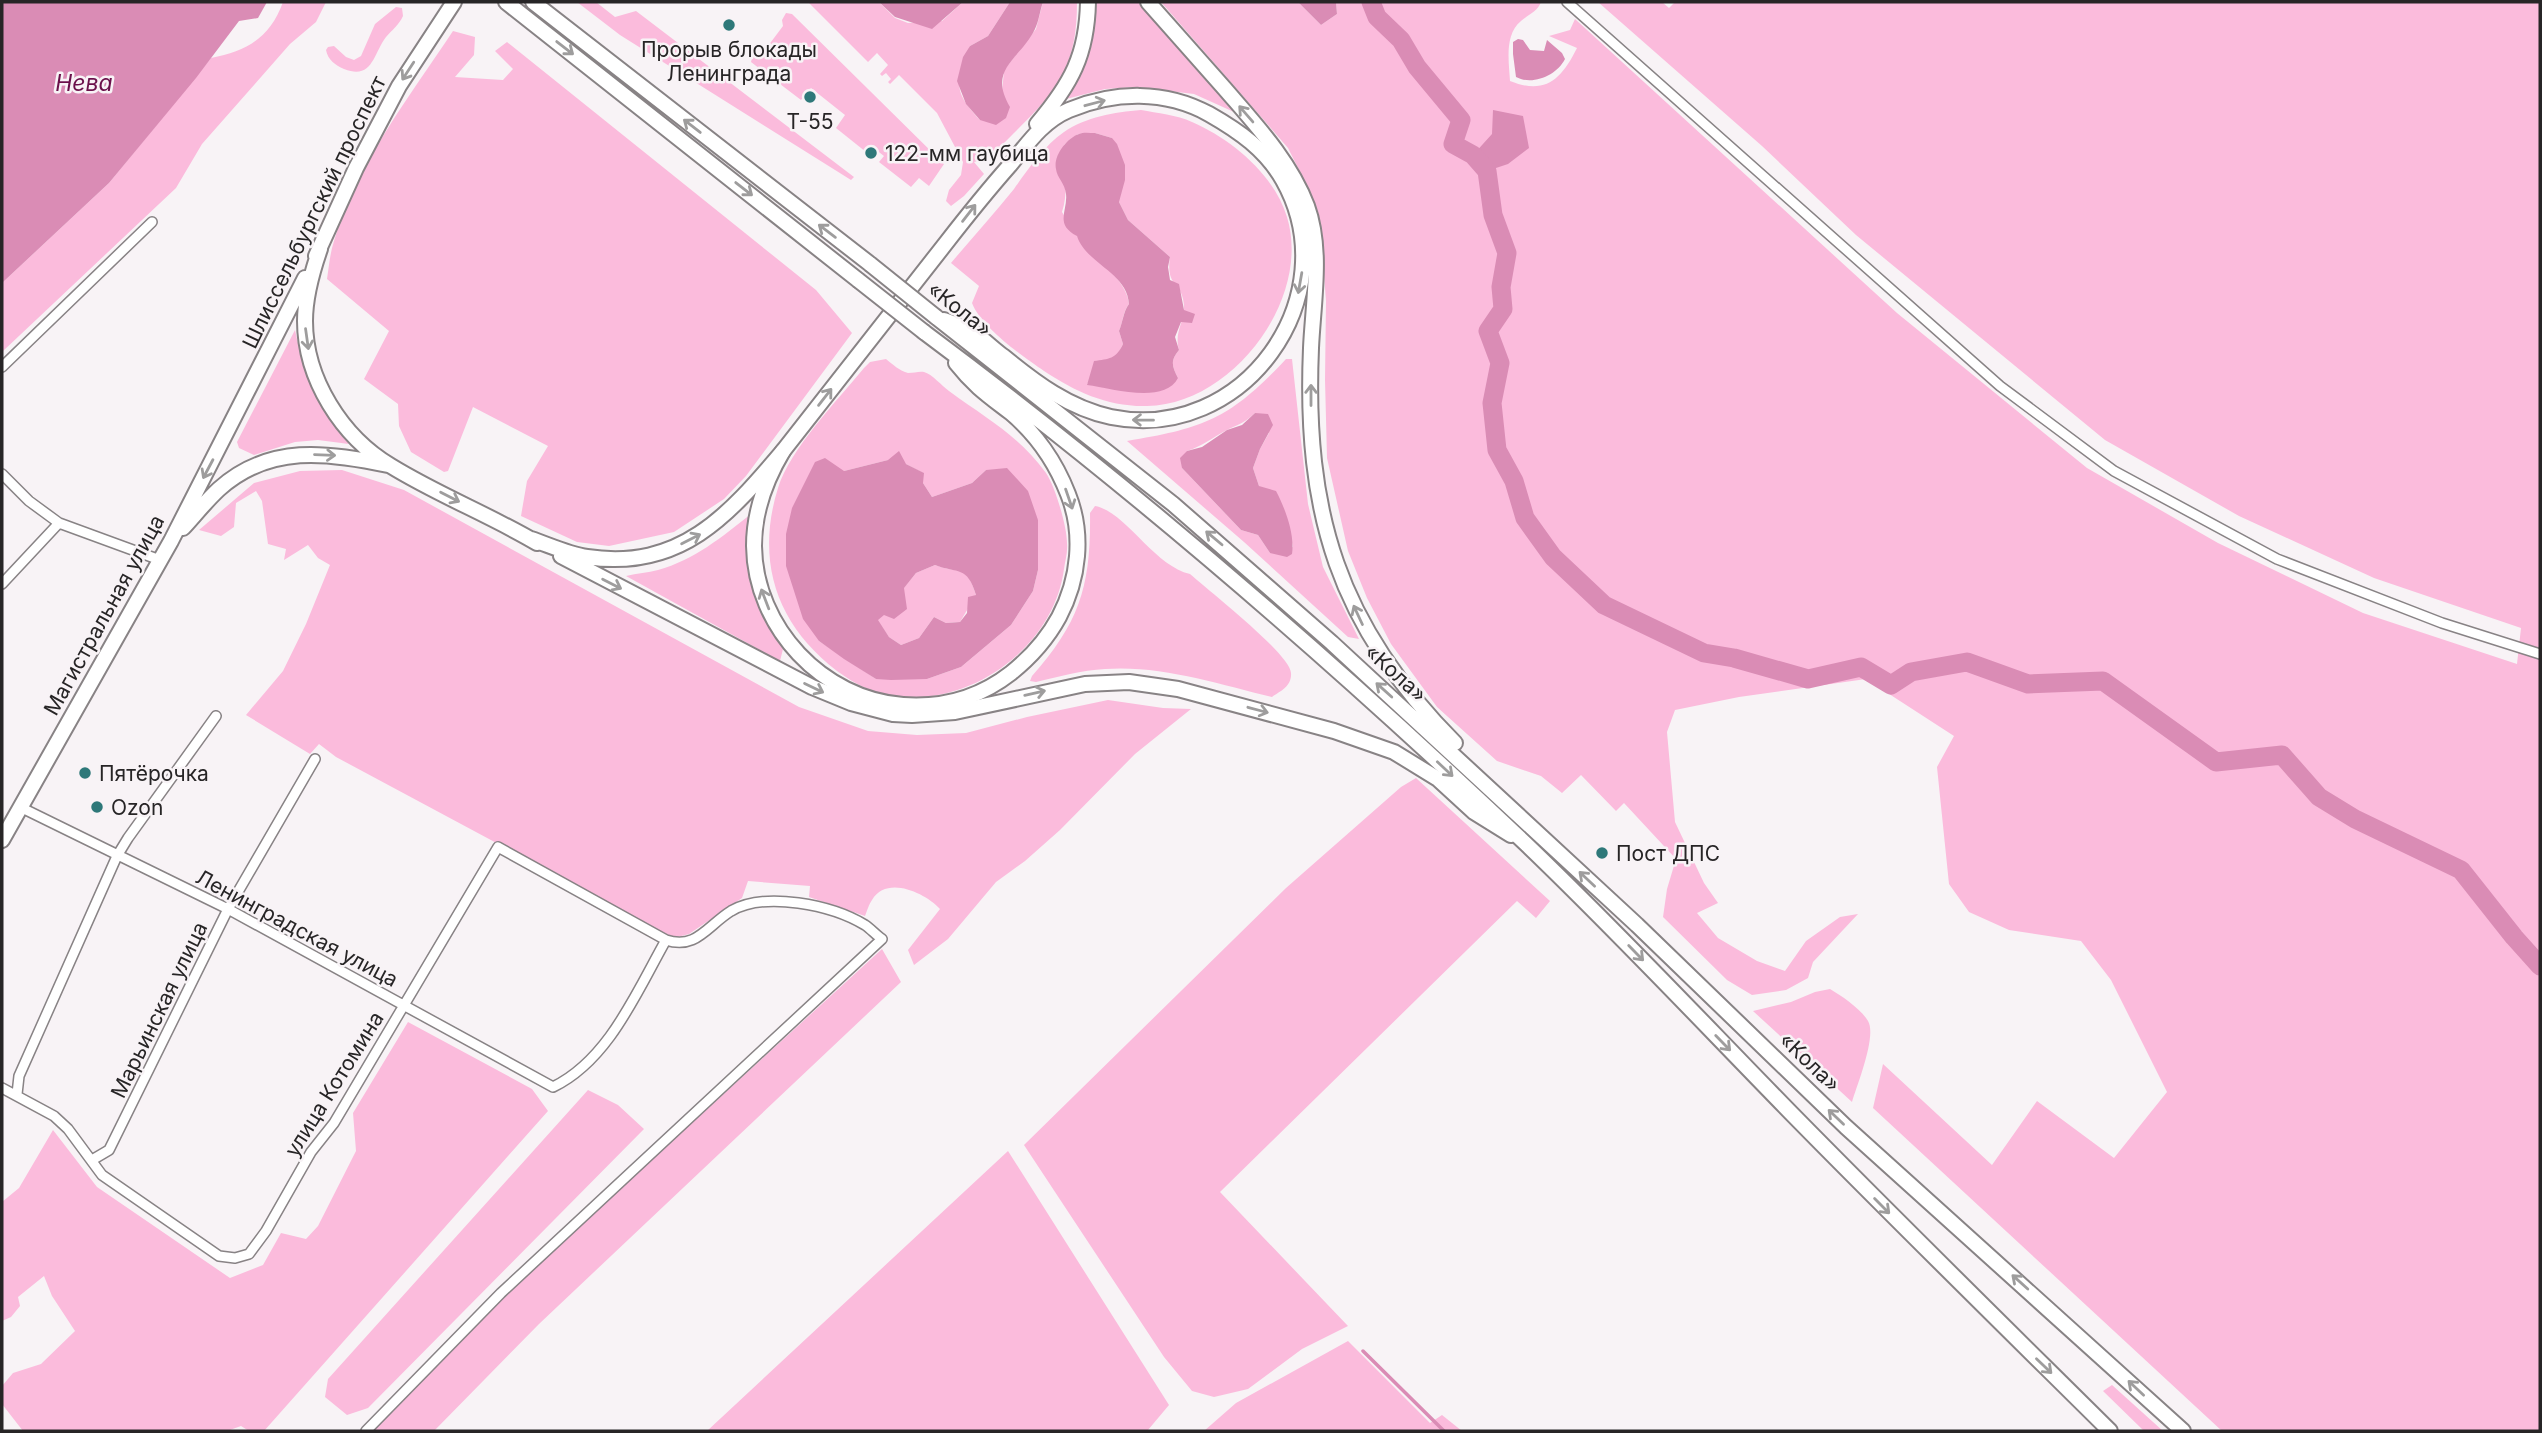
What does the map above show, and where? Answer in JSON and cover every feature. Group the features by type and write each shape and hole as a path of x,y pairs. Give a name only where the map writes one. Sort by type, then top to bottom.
{"main road":[{"name":"Шлиссельбургский проспект","path":"240,409 398,86 454,2"},
{"name":"«Кола»","path":"533,2 1113,455 1222,545 1506,803 1846,1127 2183,1431"},
{"path":"988,189 1006,161 1058,99 1074,73 1088,33 1088,2"},
{"path":"1148,2 1260,129 1298,186 1308,209 1314,236 1316,292 1311,349 1313,448 1319,498 1333,555 1360,620 1393,673 1424,712 1460,748 1506,803"},
{"name":"«Кола»","path":"508,4 943,345 1228,575 1359,690 1597,913 1870,1194 2110,1431"},
{"path":"531,539 566,552 605,559 639,557 673,547 708,529 754,484 782,451 988,189 1046,123 1069,110 1134,94 1168,99 1202,110 1236,129 1262,151 1283,180 1297,212 1303,241 1303,267 1293,312 1284,332 1265,362 1241,385 1208,407 1176,418 1153,421 1112,417 1066,401 1034,382 973,332 936,317"},
{"path":"320,249 309,288 305,321 313,370 328,403 344,425 389,465 776,668 851,704 893,714 940,714 1085,684 1129,682 1178,689 1334,731 1394,752 1438,779 1474,812 1525,844"},
{"path":"782,451 761,498 754,550 759,580 768,608 785,637 804,660 827,680 846,691 873,701 895,705 952,703 996,685 1036,650 1053,628 1066,604 1075,573 1078,533 1069,496 1058,472 1037,439 1012,414 972,383 943,345"},
{"name":"Магистральная улица","path":"2,840 171,541 240,409"},
{"path":"171,541 220,488 261,463 281,457 333,454 389,465"}],"street":[{"path":"1567,2 2000,386 2114,471 2277,559 2442,623 2540,654"},
{"path":"2,367 152,222"},
{"path":"2,474 29,501 59,523 160,560"},
{"path":"2,584 59,523"},
{"path":"17,1094 19,1076 117,856 216,716"},
{"name":"Марьинская улица","path":"92,1160 109,1150 228,909 315,759"},
{"name":"Ленинградская улица","path":"20,807 228,909 553,1087 569,1080 604,1043 666,940"},
{"name":"улица Котомина","path":"92,1160 102,1175 219,1256 235,1258 249,1254 266,1231 311,1152 334,1123 498,847 666,940"},
{"path":"366,1431 501,1293 882,939 865,925 846,917 793,901 776,900 758,901 731,911 692,941 678,944 666,940"},
{"path":"2,1088 54,1116 92,1160"}],"shaded area":[{"path":"283,2 326,2 316,22 290,44 202,144 176,188 2,352 2,283 109,183 211,58 236,51 256,41 271,25"},
{"path":"577,2 596,2 615,17 636,11 854,177 851,180 620,35"},
{"path":"808,2 879,2 895,18 908,23 942,21 963,2 1010,2 988,36 970,46 962,68 959,85 961,92 980,120 1002,93 1004,70 1036,29 1043,2 1077,2 1073,44 1062,76 1042,104 1000,147 974,162 984,174 951,206 946,201 949,190 961,175 963,162 937,113 899,75 890,84 888,82 891,79 886,73 882,76 880,74 888,65 877,53 868,62"},
{"path":"1094,2 1138,2 1234,112 1194,94 1136,87 1105,89 1066,99"},
{"path":"1161,2 1298,2 1321,25 1337,14 1336,2 1541,2 1512,34 1509,49 1510,81 1533,86 1551,82 1558,76 1577,48 1549,36 1570,30 1575,19 1897,313 2087,468 2218,543 2363,613 2517,664 2521,628 2374,578 2239,516 2105,440 1856,235 1762,146 1598,2 1662,2 1669,8 1675,2 2540,2 2540,1431 2222,1431 1873,1108 1883,1064 1992,1165 2037,1101 2114,1158 2167,1092 2111,980 2081,941 2009,930 1969,912 1949,884 1937,767 1954,736 1866,679 1739,697 1675,710 1667,732 1675,822 1704,883 1718,903 1697,913 1718,938 1757,961 1785,971 1806,941 1840,917 1858,914 1813,962 1808,978 1786,990 1752,995 1727,980 1663,917 1667,889 1676,859 1624,803 1616,811 1581,775 1562,793 1541,776 1497,761 1437,707 1391,644 1367,598 1348,551 1327,458 1326,301 1321,235 1311,194 1288,148"},
{"path":"396,7 402,8 403,16 367,68 354,71 335,64 330,59 326,50 334,46 346,57 354,60 361,56 375,24"},
{"path":"786,13 792,14 944,164 929,186 919,178 911,187 879,162 884,156 871,146 866,152 836,128 845,115 811,88 801,100 751,62 753,54 762,54 783,26 782,20"},
{"path":"453,31 475,37 474,55 455,77 503,80 513,69 495,51 507,42 816,290 852,333 746,476 724,499 674,532 609,546 577,542 521,516 527,481 548,446 473,407 448,471 444,472 411,452 399,426 398,404 364,379 389,331 327,279 333,246 344,213 370,158"},
{"path":"1141,110 1186,120 1207,129 1236,148 1262,173 1281,201 1287,217 1292,249 1288,281 1276,313 1258,342 1235,367 1208,388 1178,401 1133,406 1080,392 1056,379 1003,340 984,322 972,303 979,286 951,263 1037,158 1064,132 1091,119","holes":["1095,133 1112,138 1119,202 1128,220 1170,257 1171,278 1181,293 1184,306 1178,336 1179,350 1173,364 1178,378 1113,389 1087,384 1118,354 1123,344 1119,331 1129,304 1127,295 1116,277 1078,237 1062,212 1066,187 1064,145 1078,134"]},
{"path":"295,330 314,390 349,444 318,440 295,442 254,455 239,448 237,442"},
{"path":"886,359 905,372 927,373 1001,428 1035,459 1046,473 1063,517 1067,546 1064,569 1057,597 1045,622 1027,645 1006,664 982,680 956,691 928,697 900,697 875,692 859,685 816,653 799,633 776,590 769,541 771,515 784,473 815,426 870,362","holes":["888,460 906,464 923,473 923,483 932,497 972,483 986,470 1038,520 1038,570 1033,591 1011,625 961,667 927,679 876,679 819,641 844,471"]},
{"path":"1286,359 1292,359 1308,504 1323,567 1359,639 1348,637 1127,441 1198,425 1232,407 1267,379","holes":["1255,413 1269,433 1253,468 1259,486 1289,529 1293,547 1270,553 1258,535 1241,530 1182,468 1187,451 1242,423"]},
{"path":"342,470 404,490 799,707 868,731 917,735 966,733 1108,700 1191,709 1135,754 1060,830 996,882 948,939 914,965 908,950 940,909 925,897 906,889 887,889 879,893 871,902 865,916 809,897 810,886 748,881 742,898 689,934 674,938 336,757 319,744 310,754 246,715 283,671 330,565 318,558 308,545 284,560 286,549 268,544 262,501 256,491 236,503 234,527 221,536 199,530 254,483 300,471"},
{"path":"1095,506 1117,518 1164,561 1190,574 1263,638 1287,664 1291,673 1285,688 1272,697 1189,677 1126,669 1088,671 1030,681 1072,620 1085,582 1090,513"},
{"path":"751,514 748,570 756,599 783,649 780,661 626,576 658,570 684,560"},
{"path":"935,565 961,571 969,578 976,595 960,622 946,623 934,617 919,638 901,645 889,637 877,620 916,573"},
{"path":"1416,778 1550,901 1536,918 1517,901 1220,1192 1348,1326 1302,1349 1248,1389 1214,1397 1192,1391 1164,1357 1024,1145 1286,888 1401,787"},
{"path":"882,949 901,982 539,1324 434,1431 371,1431 503,1296"},
{"path":"1830,989 1861,1012 1870,1028 1868,1049 1852,1102 1753,1011"},
{"path":"408,1022 532,1089 548,1111 264,1431 249,1431 241,1426 227,1431 23,1431 2,1404 2,1386 13,1373 41,1364 75,1331 52,1296 44,1276 18,1297 20,1306 11,1317 2,1321 2,1202 19,1188 53,1130 97,1187 230,1278 263,1265 281,1233 306,1239 318,1226 356,1151 353,1113"},
{"path":"588,1090 618,1105 644,1129 368,1408 347,1415 325,1397 328,1379"},
{"path":"1008,1151 1169,1405 1148,1430 707,1431"},
{"path":"1348,1341 1430,1423 1442,1415 1462,1431 1204,1431 1236,1403"},
{"path":"2112,1385 2163,1431 2144,1431 2103,1391"}],"water":[{"name":"Нева","path":"2,2 267,2 258,18 239,21 196,78 109,183 2,283"},
{"path":"879,2 963,2 932,29 895,17"},
{"path":"1010,2 1043,2 1038,23 1029,40 1004,73 1002,83 1010,107 1006,118 996,125 980,120 966,104 957,81 963,57 970,46 988,36"},
{"path":"1298,2 1336,2 1337,14 1321,25"},
{"path":"1523,40 1530,50 1544,51 1547,40 1565,59 1556,70 1544,77 1530,80 1516,77 1513,42"},
{"path":"1493,110 1523,116 1529,148 1508,164 1478,174 1473,155 1492,134"},
{"path":"1095,133 1112,138 1117,144 1125,165 1125,180 1119,202 1128,220 1170,257 1170,280 1179,284 1184,310 1195,314 1192,323 1181,322 1175,337 1179,350 1173,364 1178,378 1171,386 1161,391 1136,393 1087,385 1094,361 1104,360 1118,353 1123,344 1119,331 1129,304 1127,293 1121,284 1089,254 1064,222 1066,194 1057,172 1057,159 1062,148 1074,136"},
{"path":"1255,413 1268,414 1273,425 1253,468 1259,486 1276,491 1286,513 1293,546 1292,554 1287,557 1270,553 1258,535 1241,530 1182,468 1180,458 1187,451 1202,447 1227,430 1242,425"},
{"path":"899,451 906,464 924,473 923,483 932,497 972,483 986,470 1007,468 1028,491 1038,520 1038,570 1033,591 1011,625 961,667 927,679 876,679 819,641 803,619 786,566 786,534 792,508 815,462 825,458 844,471 888,460","holes":["935,565 961,572 973,585 976,595 968,597 967,613 960,622 946,623 934,617 919,638 901,645 889,637 878,620 884,615 894,619 907,609 904,588 916,573"]}],"waterway":[{"path":"1371,2 1377,17 1401,40 1417,67 1461,120 1453,144 1473,155 1487,171 1493,215 1507,253 1501,287 1503,309 1488,331 1500,363 1492,403 1497,450 1514,481 1525,518 1553,557 1604,605 1704,653 1734,658 1808,679 1861,667 1891,685 1911,672 1967,662 2028,684 2103,681 2216,762 2282,755 2319,797 2355,819 2461,870 2540,966"},
{"path":"1363,1351 1444,1431"}],"place":[{"name":"Прорыв блокады Ленинграда","path":"729,25"},
{"name":"Т-55","path":"810,97"},
{"name":"122-мм гаубица","path":"871,153"},
{"name":"Пятёрочка","path":"85,773"},
{"name":"Ozon","path":"97,807"},
{"name":"Пост ДПС","path":"1602,853"}]}
